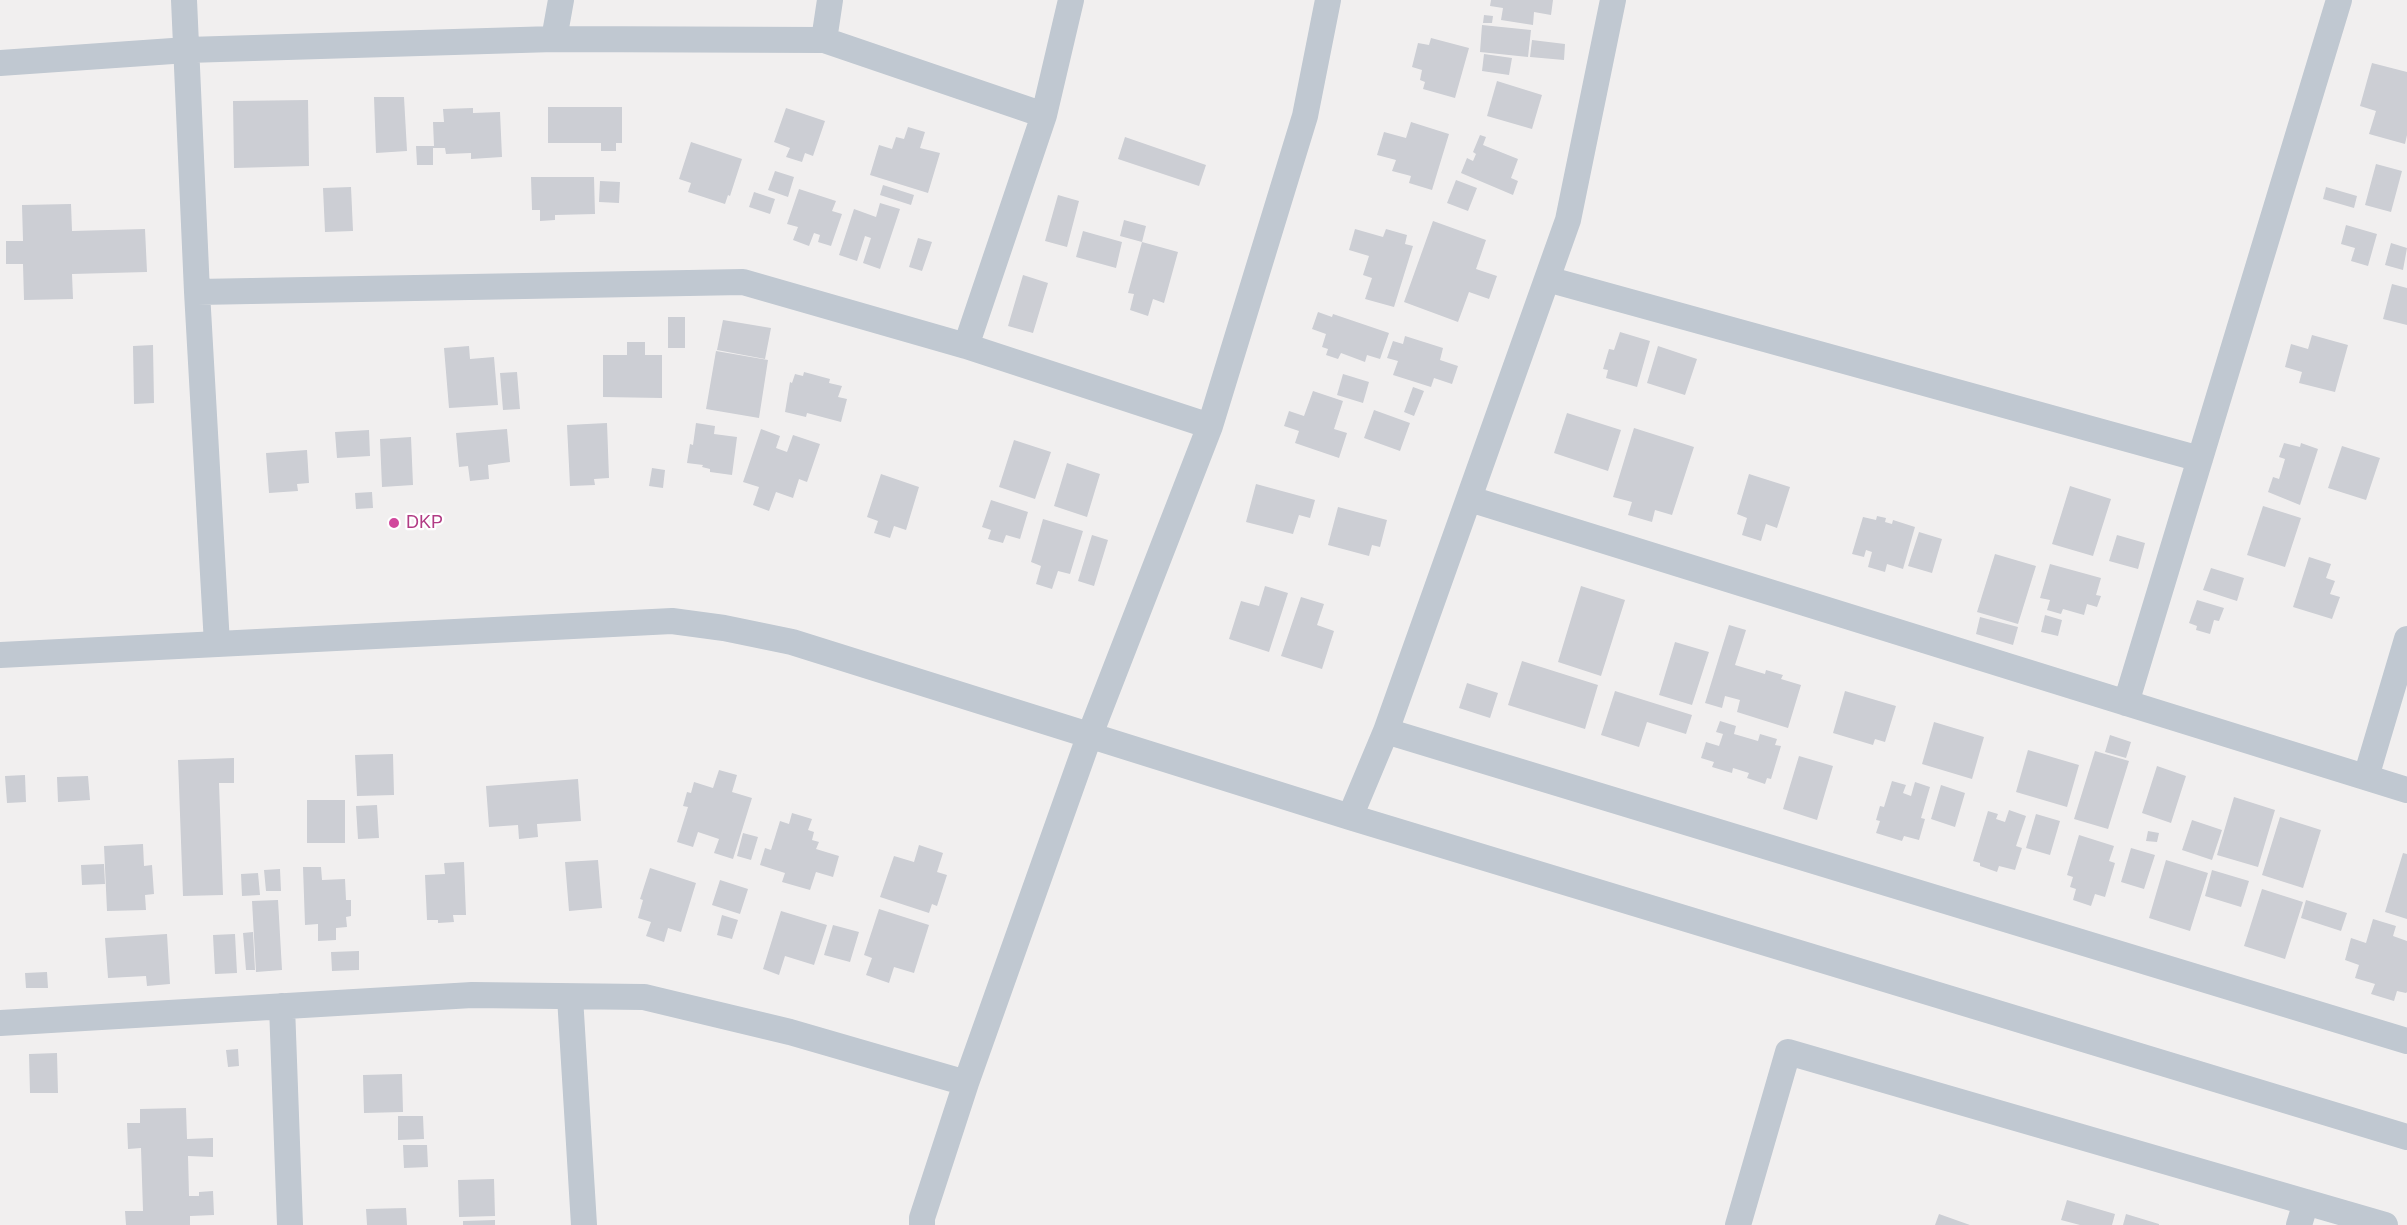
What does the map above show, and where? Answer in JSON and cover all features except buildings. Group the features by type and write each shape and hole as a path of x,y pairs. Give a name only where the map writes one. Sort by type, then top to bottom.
{"street":[{"path":"184,0 197,292 217,644"},
{"path":"554,39 561,0"},
{"path":"824,40 830,0"},
{"path":"966,346 1044,115 1071,0"},
{"path":"922,1225 922,1218 966,1083 1089,737 1210,426 1305,116 1328,0"},
{"path":"1350,817 1386,731 1568,220 1613,0"},
{"path":"2126,703 2339,0"},
{"path":"0,63 187,50 554,39 824,40 1044,115"},
{"path":"1547,279 2200,459"},
{"path":"197,292 743,282 966,346 1210,426"},
{"path":"1470,499 2407,790"},
{"path":"0,655 672,621 724,628 792,642 1350,817 2407,1137"},
{"path":"2366,777 2407,639"},
{"path":"1386,731 2407,1041"},
{"path":"0,1023 472,995 644,997 790,1032 966,1083"},
{"path":"570,997 584,1225"},
{"path":"282,1006 290,1225"},
{"path":"1738,1225 1788,1052 2302,1214 2385,1225"}],"place":[{"name":"DKP","path":"394,523"}]}
